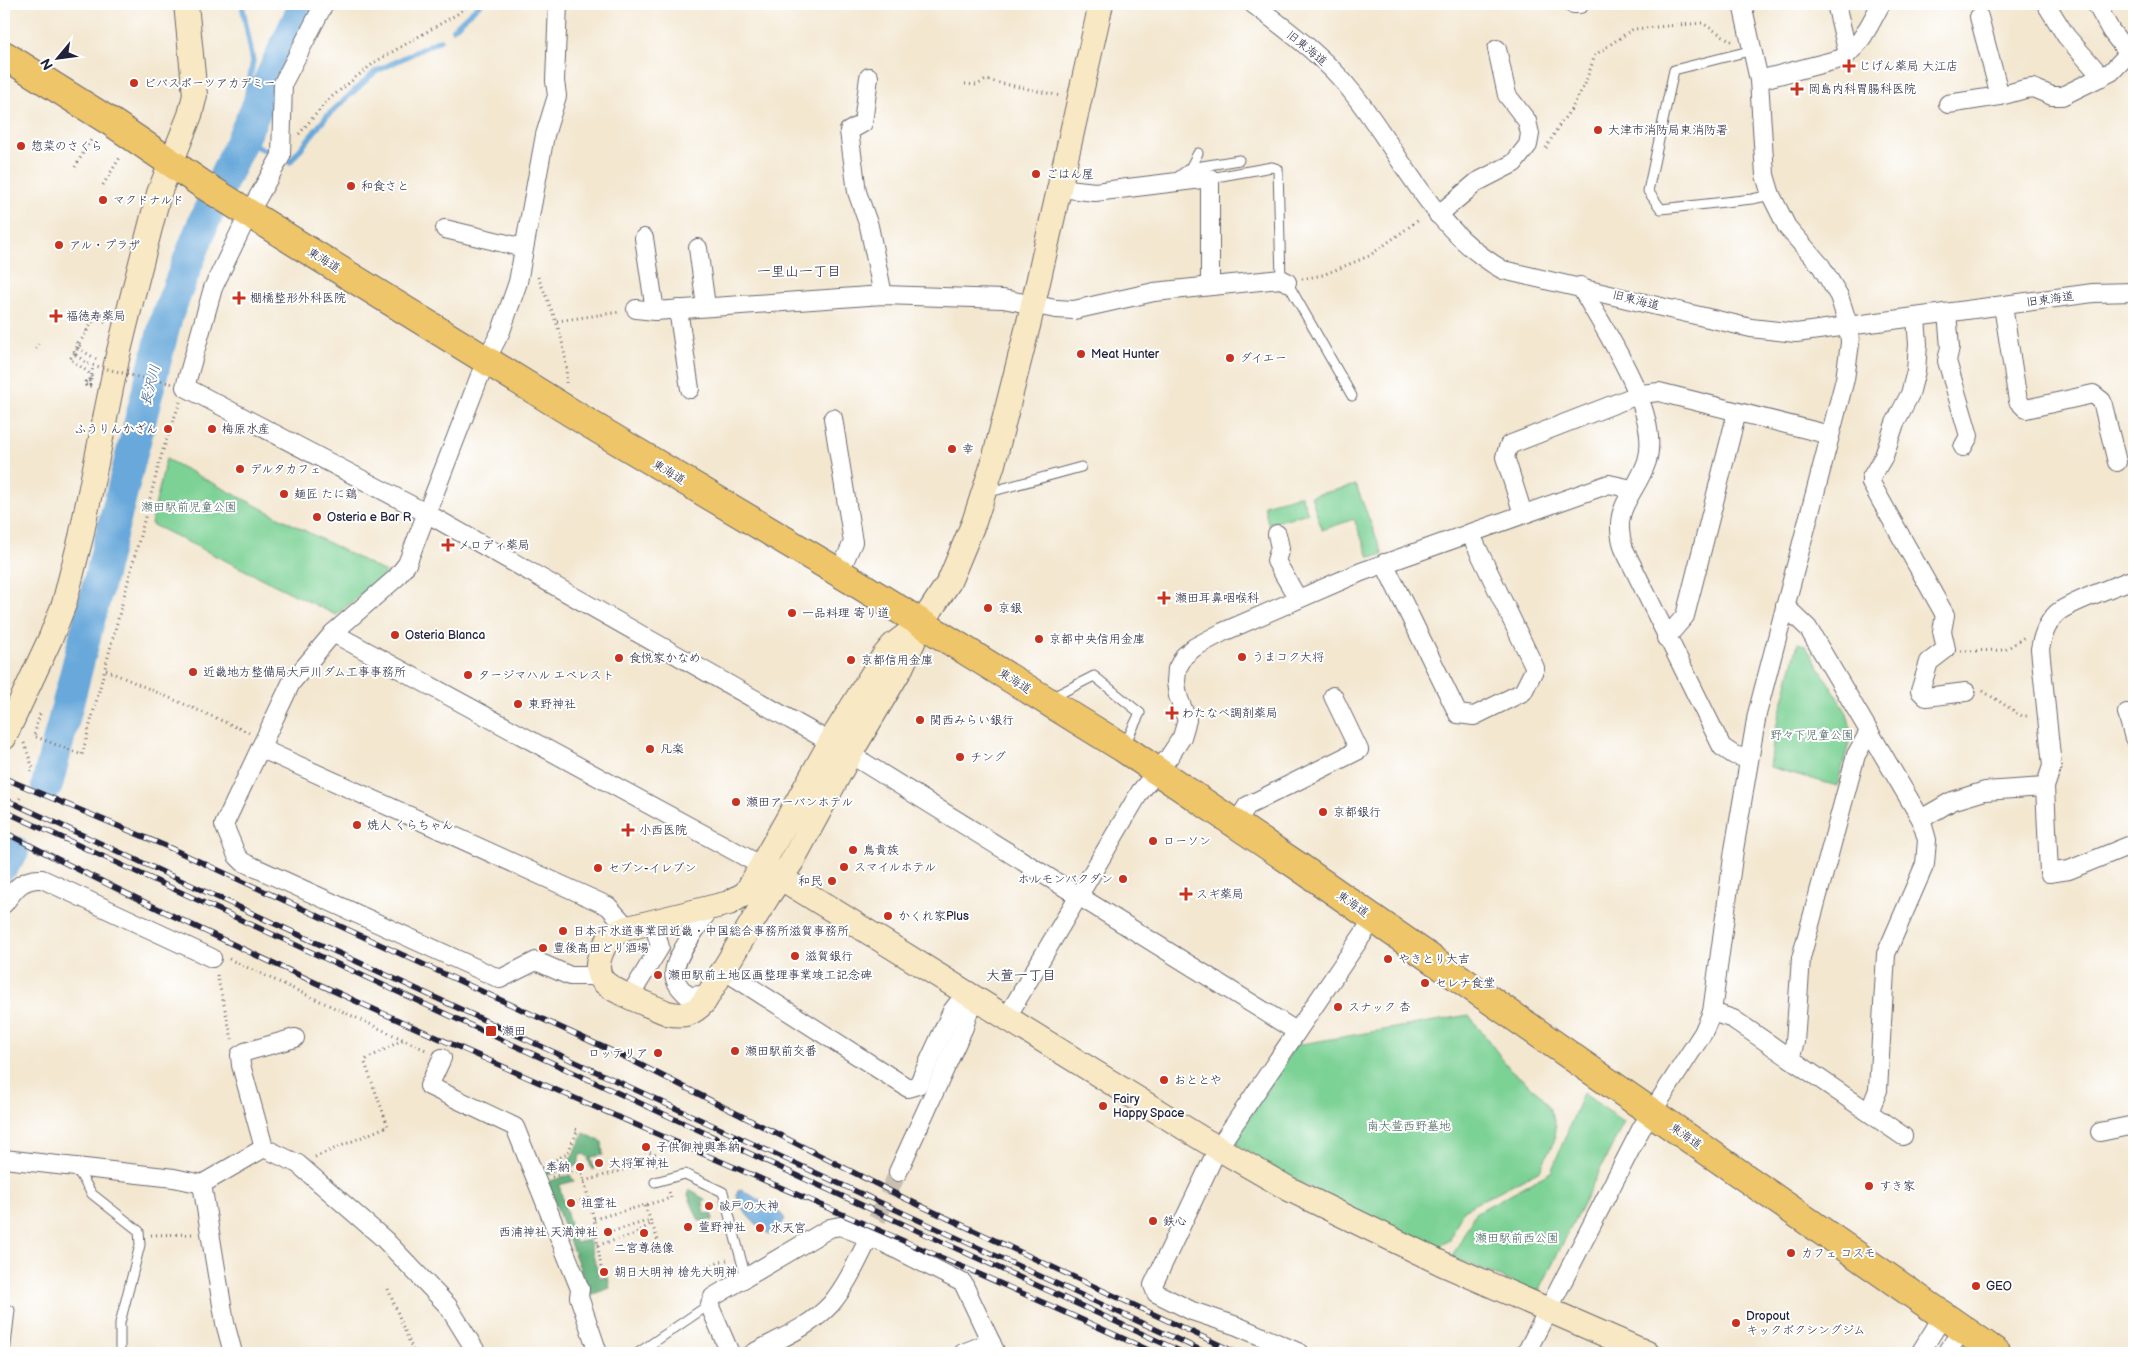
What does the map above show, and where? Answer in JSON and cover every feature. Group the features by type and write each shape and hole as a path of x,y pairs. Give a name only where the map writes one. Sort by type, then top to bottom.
{"highway":[{"name":"東海道","path":"4,55 114,124 202,184 486,360 922,623 1123,748 1374,918 1997,1353"}],"street":[{"path":"4,738 52,637 64,604 81,537 121,341 156,206 190,115 195,95 186,4"},
{"path":"324,4 283,83 281,156 240,207 180,386 428,514 840,748 1296,1031"},
{"path":"558,4 555,53 557,96 546,135 518,282 501,331 486,360 428,514 407,564 396,578 333,633 291,683 224,825 237,856 243,862 500,980 536,961 570,976 600,976"},
{"path":"772,872 719,980 696,1011 688,1015 667,1013 612,988 600,976 598,962 607,940 613,934 653,921 738,900 772,872 811,828 840,748 901,668 922,623 949,582 984,494 1033,305 1101,4"},
{"name":"旧東海道","path":"1253,4 1331,68 1353,92 1436,212 1485,260 1504,270 1580,286 1751,328 1796,333 2093,293 2134,292"},
{"path":"1573,4 1580,4"},
{"path":"1526,1353 1652,1112 1703,1033 1712,1012 1748,759 1757,714 1845,379 1850,343 1849,327 1831,280 1786,227 1771,195 1765,175 1758,80 1748,51 1742,4"},
{"path":"1836,4 1848,54"},
{"path":"1758,80 1840,59 1858,46 1881,4"},
{"path":"2046,4 2066,36 2102,78"},
{"path":"1957,99 2000,96 2033,88 2052,96 2062,96 2111,72 2132,51 2111,31 2096,4"},
{"path":"1979,17 2000,96"},
{"path":"1436,212 1477,182 1514,163 1528,146 1530,134 1527,121 1507,96 1497,50"},
{"path":"868,77 863,123 849,130 857,192 869,226 883,295"},
{"path":"1059,188 1095,192 1210,178 1210,286"},
{"path":"445,229 524,248"},
{"path":"644,238 656,311"},
{"path":"698,248 706,306"},
{"path":"636,309 656,311 883,295 1003,299 1074,310 1154,292 1284,280"},
{"path":"1580,286 1640,394 1650,439 1647,460 1619,518 1618,532 1624,549 1666,638 1722,747 1734,755 1748,759"},
{"path":"2003,306 2018,401 2026,410 2093,394 2102,401 2117,462"},
{"path":"678,309 690,389"},
{"path":"1947,313 1950,347 1947,361 1969,436 1963,447"},
{"path":"1916,318 1918,344 1916,372 1910,394 1895,423 1884,456 1871,478 1871,483 1945,615 1942,631 1946,649 1929,662 1921,686 1921,694 1926,697 1966,692"},
{"path":"1523,514 1505,457 1508,445 1640,394 1659,392 1830,435"},
{"path":"1666,638 1685,616 1737,412"},
{"path":"833,418 853,542 839,573"},
{"path":"1007,1017 1140,792 1182,737 1187,720 1178,696 1176,682 1177,669 1184,656 1195,647 1223,632 1384,564 1609,484 1632,489"},
{"path":"1384,564 1458,714 1474,716 1523,692 1535,668 1470,533"},
{"path":"1277,534 1280,548 1276,561 1298,599"},
{"path":"2134,578 2056,613 2042,638 2040,649 2052,766 2045,787 2049,872 2069,870 2128,846 2134,846"},
{"path":"1785,606 1808,628 1921,819 1927,840 1925,864 1886,954 1878,1090 1869,1112"},
{"path":"333,633 772,872 1218,1148 1289,1189 1443,1264 1647,1353"},
{"path":"1235,825 1247,806 1359,750 1333,696"},
{"path":"2127,713 2134,738"},
{"path":"1790,1058 1795,1042 1801,958 1856,755 1869,732"},
{"path":"262,743 608,906 628,928"},
{"path":"1921,819 1952,801 1985,791 2045,787"},
{"path":"4,904 18,885 30,878 42,879 212,958"},
{"path":"711,907 677,963 674,974 678,986 688,996 702,994 719,980"},
{"path":"1300,1353 1237,1326 1192,1311 1156,1294 1153,1285 1218,1148 1374,918"},
{"path":"630,996 660,947 653,921"},
{"path":"719,980 908,1088 918,1085 952,1011 959,1002 973,997"},
{"path":"898,1172 956,1044 973,997"},
{"path":"1712,1012 1733,1019 1903,1136"},
{"path":"295,1038 240,1055 241,1065 264,1148 298,1164 384,1239 418,1272 448,1306 477,1353"},
{"path":"442,1058 429,1086 515,1127 580,1289 579,1297 598,1353"},
{"path":"2100,1132 2126,1122"},
{"path":"4,1159 174,1178 202,1184 264,1148"},
{"path":"202,1184 208,1230 225,1323 233,1353"},
{"path":"730,1353 710,1304 714,1297 830,1228 840,1226 884,1243 963,1283 994,1348 963,1353"},
{"path":"753,1353 806,1324 830,1304 849,1277 866,1244"},
{"path":"1920,1353 1953,1323"},
{"path":"1946,1353 1953,1323"}],"lane":[{"path":"1748,51 1674,70 1648,192 1661,209 1752,199 1771,195"},
{"path":"1190,168 1198,153"},
{"path":"1169,183 1190,168 1239,160"},
{"path":"1210,178 1272,167 1278,169 1284,280 1352,396"},
{"path":"984,494 1081,467"},
{"path":"1046,700 1094,676 1140,713 1123,748"},
{"path":"75,1166 92,1194 139,1231 140,1245 120,1323 120,1353"},
{"path":"656,1182 685,1174 723,1192 746,1278"},
{"path":"638,1353 710,1304"},
{"path":"4,1310 10,1310 5,1353"}],"path":[{"path":"281,156 328,100 375,62 459,13 469,4"},
{"path":"1543,153 1585,84 1595,55 1633,29 1702,22 1748,51"},
{"path":"965,84 977,85 986,80 1053,93 1079,101"},
{"path":"75,167 92,138"},
{"path":"103,185 121,156"},
{"path":"1284,280 1323,275 1369,256 1436,212"},
{"path":"524,248 557,321 567,370 564,408"},
{"path":"557,321 636,309"},
{"path":"40,712 34,736 82,755 180,386 93,366 73,353 95,318 109,323"},
{"path":"76,342 80,345 70,359 88,372 92,380 86,380 84,383 86,387 89,387 91,385 91,382 89,380 84,383 87,387 90,385 92,376 93,366"},
{"path":"36,348 38,344"},
{"path":"78,348 92,358"},
{"path":"1946,649 2005,650 2042,626 2050,624"},
{"path":"106,670 262,743"},
{"path":"1966,692 1985,691 2022,716 2047,717"},
{"path":"17,804 20,798"},
{"path":"240,1055 234,1047 212,958 219,954 405,1039 442,1058"},
{"path":"298,1164 388,1126 365,1063 367,1059 405,1039"},
{"path":"567,1154 578,1130 572,1128"},
{"path":"594,1219 671,1198 659,1156 645,1151"},
{"path":"584,1181 648,1163 662,1167"},
{"path":"537,1182 570,1172 582,1174 594,1219 602,1268"},
{"path":"575,1202 589,1199"},
{"path":"645,1205 659,1242"},
{"path":"613,1231 651,1222"},
{"path":"598,1245 633,1235 651,1222"},
{"path":"139,1231 147,1235 174,1236 208,1230"},
{"path":"707,1266 740,1256"},
{"path":"388,1289 414,1353"}],"green space":[{"name":"瀬田駅前児童公園","path":"166,459 387,573 336,615 151,524"},
{"path":"1356,485 1383,555 1369,557 1354,519 1322,530 1311,496"},
{"path":"1301,495 1308,513 1268,524 1264,505"},
{"name":"野々下児童公園","path":"1798,643 1805,645 1847,713 1852,733 1837,786 1770,767 1774,735"},
{"name":"南大萱西野墓地","path":"1469,1015 1510,1069 1541,1095 1548,1105 1556,1126 1555,1139 1540,1170 1463,1210 1450,1240 1438,1248 1294,1180 1237,1145 1237,1135 1296,1045"},
{"name":"瀬田駅前西公園","path":"1583,1093 1624,1122 1539,1291 1533,1291 1452,1257 1475,1213 1551,1172"},
{"path":"584,1133 602,1142 603,1155 591,1157 594,1169 592,1170 588,1158 584,1154 580,1155 578,1165 545,1176 544,1172 571,1159"},
{"path":"570,1175 574,1181 559,1185 575,1243 589,1240 599,1277 608,1277 610,1288 590,1295 547,1182"},
{"path":"690,1190 706,1200 703,1203 704,1213 712,1214 713,1220 699,1221 688,1195"}],"water":[{"path":"741,1189 781,1214 785,1219 778,1229 769,1234 748,1216 738,1198 737,1192"}],"waterway":[{"path":"242,4 253,61 245,105 244,135"},
{"name":"長沢川","path":"47,785 167,316 204,221 305,4"},
{"path":"453,29 480,4"},
{"path":"290,162 327,116 375,72 440,40"},
{"path":"241,140 265,150"},
{"name":"長沢川","path":"4,864 13,851"}],"tunnel":[{"path":"866,1244 898,1172"}],"railway":[{"path":"4,778 168,847 627,1058 904,1198 1237,1353"},
{"path":"4,799 1207,1353"},
{"path":"4,811 1184,1353"},
{"path":"4,832 145,903 288,970 576,1099 866,1224 1155,1353"}],"place":[{"name":"じげん薬局 大江店","path":"1849,66"},
{"name":"ビバスポーツアカデミー","path":"134,83"},
{"name":"岡島内科胃腸科医院","path":"1797,89"},
{"name":"大津市消防局東消防署","path":"1598,130"},
{"name":"惣菜のさくら","path":"21,146"},
{"name":"ごはん屋","path":"1036,174"},
{"name":"和食さと","path":"351,186"},
{"name":"マクドナルド","path":"103,200"},
{"name":"アル・プラザ","path":"59,245"},
{"name":"棚橋整形外科医院","path":"239,298"},
{"name":"福徳寿薬局","path":"56,316"},
{"name":"Meat Hunter","path":"1081,354"},
{"name":"ダイエー","path":"1230,358"},
{"name":"ふうりんかざん","path":"168,429"},
{"name":"梅原水産","path":"212,429"},
{"name":"幸","path":"952,449"},
{"name":"デルタカフェ","path":"240,469"},
{"name":"麺匠 たに鶏","path":"284,494"},
{"name":"Osteria e Bar R","path":"317,517"},
{"name":"メロディ薬局","path":"448,545"},
{"name":"瀬田耳鼻咽喉科","path":"1164,598"},
{"name":"京銀","path":"988,608"},
{"name":"一品料理 寄り道","path":"792,613"},
{"name":"Osteria Blanca","path":"395,635"},
{"name":"京都中央信用金庫","path":"1039,639"},
{"name":"うまコク大将","path":"1242,657"},
{"name":"食悦家かなめ","path":"619,658"},
{"name":"京都信用金庫","path":"851,660"},
{"name":"近畿地方整備局大戸川ダム工事事務所","path":"193,672"},
{"name":"タージマハル エベレスト","path":"468,675"},
{"name":"東野神社","path":"518,704"},
{"name":"わたなべ調剤薬局","path":"1172,713"},
{"name":"関西みらい銀行","path":"920,720"},
{"name":"凡楽","path":"650,749"},
{"name":"チング","path":"960,757"},
{"name":"瀬田アーバンホテル","path":"736,802"},
{"name":"京都銀行","path":"1323,812"},
{"name":"焼人 くらちゃん","path":"357,825"},
{"name":"小西医院","path":"628,830"},
{"name":"ローソン","path":"1153,841"},
{"name":"鳥貴族","path":"853,850"},
{"name":"スマイルホテル","path":"844,867"},
{"name":"セブン-イレブン","path":"598,868"},
{"name":"ホルモンバクダン","path":"1123,879"},
{"name":"和民","path":"832,881"},
{"name":"スギ薬局","path":"1186,894"},
{"name":"かくれ家Plus","path":"888,916"},
{"name":"日本下水道事業団近畿・中国総合事務所滋賀事務所","path":"563,931"},
{"name":"豊後高田どり酒場","path":"543,948"},
{"name":"滋賀銀行","path":"795,956"},
{"name":"やきとり大吉","path":"1388,959"},
{"name":"瀬田駅前土地区画整理事業竣工記念碑","path":"658,975"},
{"name":"セレナ食堂","path":"1425,983"},
{"name":"スナック 杏","path":"1338,1007"},
{"name":"瀬田","path":"491,1031"},
{"name":"瀬田駅前交番","path":"735,1051"},
{"name":"ロッテリア","path":"658,1053"},
{"name":"おととや","path":"1164,1080"},
{"name":"Fairy Happy Space","path":"1103,1106"},
{"name":"子供御神輿奉納","path":"646,1147"},
{"name":"大将軍神社","path":"599,1163"},
{"name":"奉納","path":"580,1167"},
{"name":"すき家","path":"1869,1186"},
{"name":"祖霊社","path":"571,1203"},
{"name":"祓戸の大神","path":"709,1206"},
{"name":"鉄心","path":"1153,1221"},
{"name":"萱野神社","path":"688,1227"},
{"name":"水天宮","path":"760,1228"},
{"name":"西浦神社 天満神社","path":"608,1232"},
{"name":"二宮尊徳像","path":"644,1233"},
{"name":"カフェ コスモ","path":"1791,1253"},
{"name":"朝日大明神 槍先大明神","path":"604,1272"},
{"name":"GEO","path":"1976,1286"},
{"name":"Dropout キックボクシングジム","path":"1736,1323"}],"district":[{"name":"一里山一丁目","path":"799,271"},
{"name":"大萱一丁目","path":"1021,975"}]}
